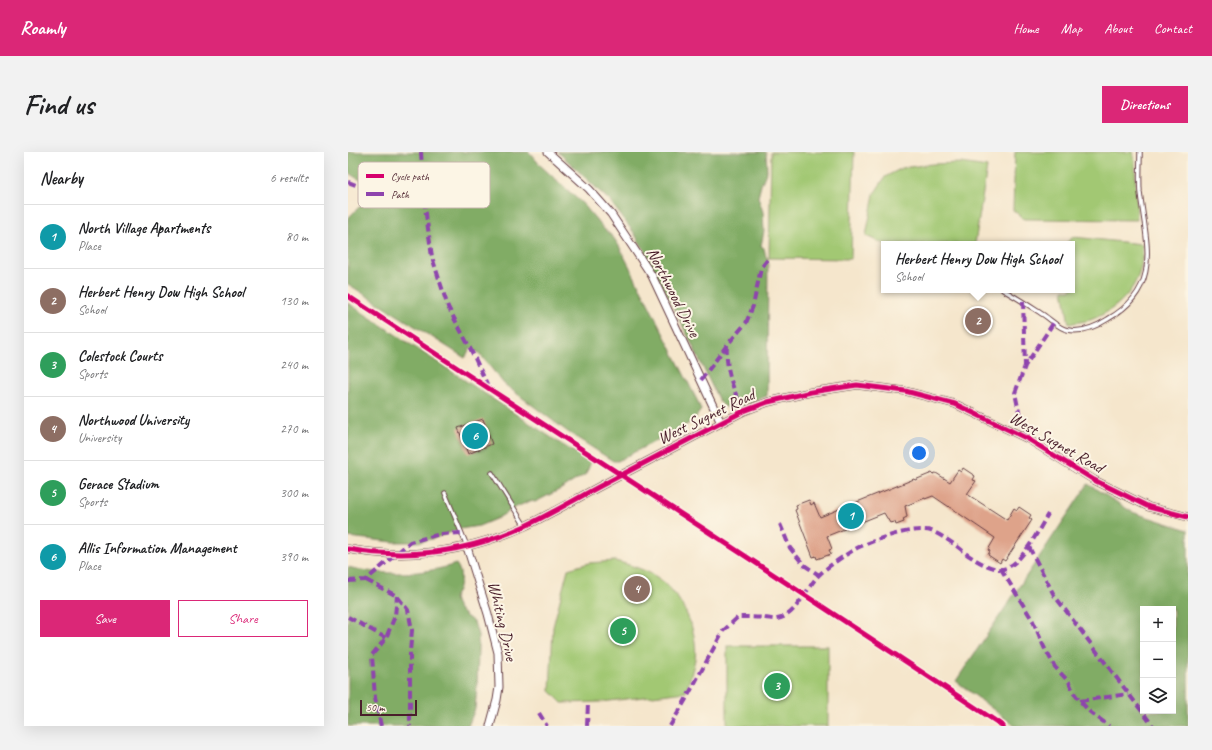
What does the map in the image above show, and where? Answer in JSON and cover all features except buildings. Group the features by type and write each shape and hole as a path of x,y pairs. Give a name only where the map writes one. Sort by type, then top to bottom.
{"street":[{"name":"Northwood Drive","path":"548,152 589,189 611,214 652,276 721,423"},
{"name":"West Sugnet Road","path":"348,549 367,552 422,554 468,547 499,537 525,526 744,411 768,402 811,392 857,386 905,391 955,404 1028,439 1094,480 1149,507 1188,517"},
{"name":"Whiting Drive","path":"468,547 486,606 498,653 499,687 490,726"}],"lane":[{"path":"1009,293 1067,330 1084,330 1101,324 1116,315 1129,304 1141,286 1147,271 1148,256 1140,190 1140,152"},
{"path":"492,473 525,526"},
{"path":"445,493 468,547"}],"green space":[{"path":"348,152 529,152 541,166 584,205 604,229 613,237 619,246 701,410 688,424 618,461 613,461 568,432 504,384 479,353 470,348 465,358 348,284 348,218 358,208 490,208 490,162 358,162 358,178 348,172"},
{"path":"558,152 766,152 767,170 758,197 763,212 764,231 761,246 764,248 766,257 768,258 767,396 743,406 733,408 726,407 719,401 645,251 634,233 610,201"},
{"path":"771,152 854,152 851,259 769,258"},
{"path":"1015,152 1133,152 1135,163 1137,220 1024,219 1013,210"},
{"path":"961,163 987,167 975,241 881,241 881,243 866,236 874,194 885,177 902,168 932,164"},
{"path":"1073,237 1142,244 1140,270 1137,280 1125,297 1109,311 1100,316 1090,320 1069,324 1064,293 1075,293 1075,241 1068,241"},
{"path":"348,303 561,444 591,462 586,474 535,502 530,501 514,508 498,518 479,526 460,529 432,539 419,542 393,542 348,537"},
{"path":"1088,484 1132,512 1188,530 1188,726 1015,726 956,681"},
{"path":"615,561 639,568 656,576 669,587 682,605 692,626 696,649 695,659 686,692 601,702 562,703 550,691 553,627 568,569 589,563"},
{"path":"456,564 460,572 460,581 454,598 461,612 474,622 478,635 475,709 468,726 348,726 348,567 375,572 402,573 443,568"},
{"path":"727,646 828,646 828,726 727,726"}],"marked path":[{"path":"421,152 422,162"},
{"path":"348,182 358,186"},
{"path":"425,208 432,257 448,307 488,386"},
{"path":"701,380 727,345 746,323 753,306 761,268 769,258"},
{"path":"1023,301 1025,366"},
{"path":"1028,439 1022,426 1015,393 1025,366 1054,322"},
{"path":"727,345 727,362 731,379 736,395 744,411"},
{"path":"670,726 723,631 738,617 774,619 784,617 796,607 820,574 857,548 873,541 904,532 914,530 931,531 948,540 981,563 999,569 1006,568 1014,563 1028,548 1048,514"},
{"path":"780,524 790,548 804,565 819,575"},
{"path":"348,581 366,580 410,542 440,534 462,533"},
{"path":"1029,547 1054,595 1153,726"},
{"path":"1001,569 1033,621 1044,647 1055,667 1069,682 1074,693 1090,712 1109,726"},
{"path":"366,580 397,596 408,610 412,630 410,651 410,726"},
{"path":"381,726 375,698 372,655 386,638 395,616 397,596"},
{"path":"348,617 386,638"},
{"path":"1080,701 1128,694"},
{"path":"587,726 588,703"},
{"path":"539,713 547,726"}],"cycle path":[{"path":"348,296 1003,726"},
{"path":"348,549 393,554 437,552 480,543 502,536 533,522 744,411 768,402 811,392 857,385 905,391 955,404 1028,439 1094,480 1149,507 1188,517"}],"place":[{"name":"Herbert Henry Dow High School","path":"978,321"},
{"name":"Allis Information Management","path":"475,436"},
{"name":"North Village Apartments","path":"851,516"},
{"name":"Northwood University","path":"637,589"},
{"name":"Gerace Stadium","path":"623,631"},
{"name":"Colestock Courts","path":"777,686"}]}
